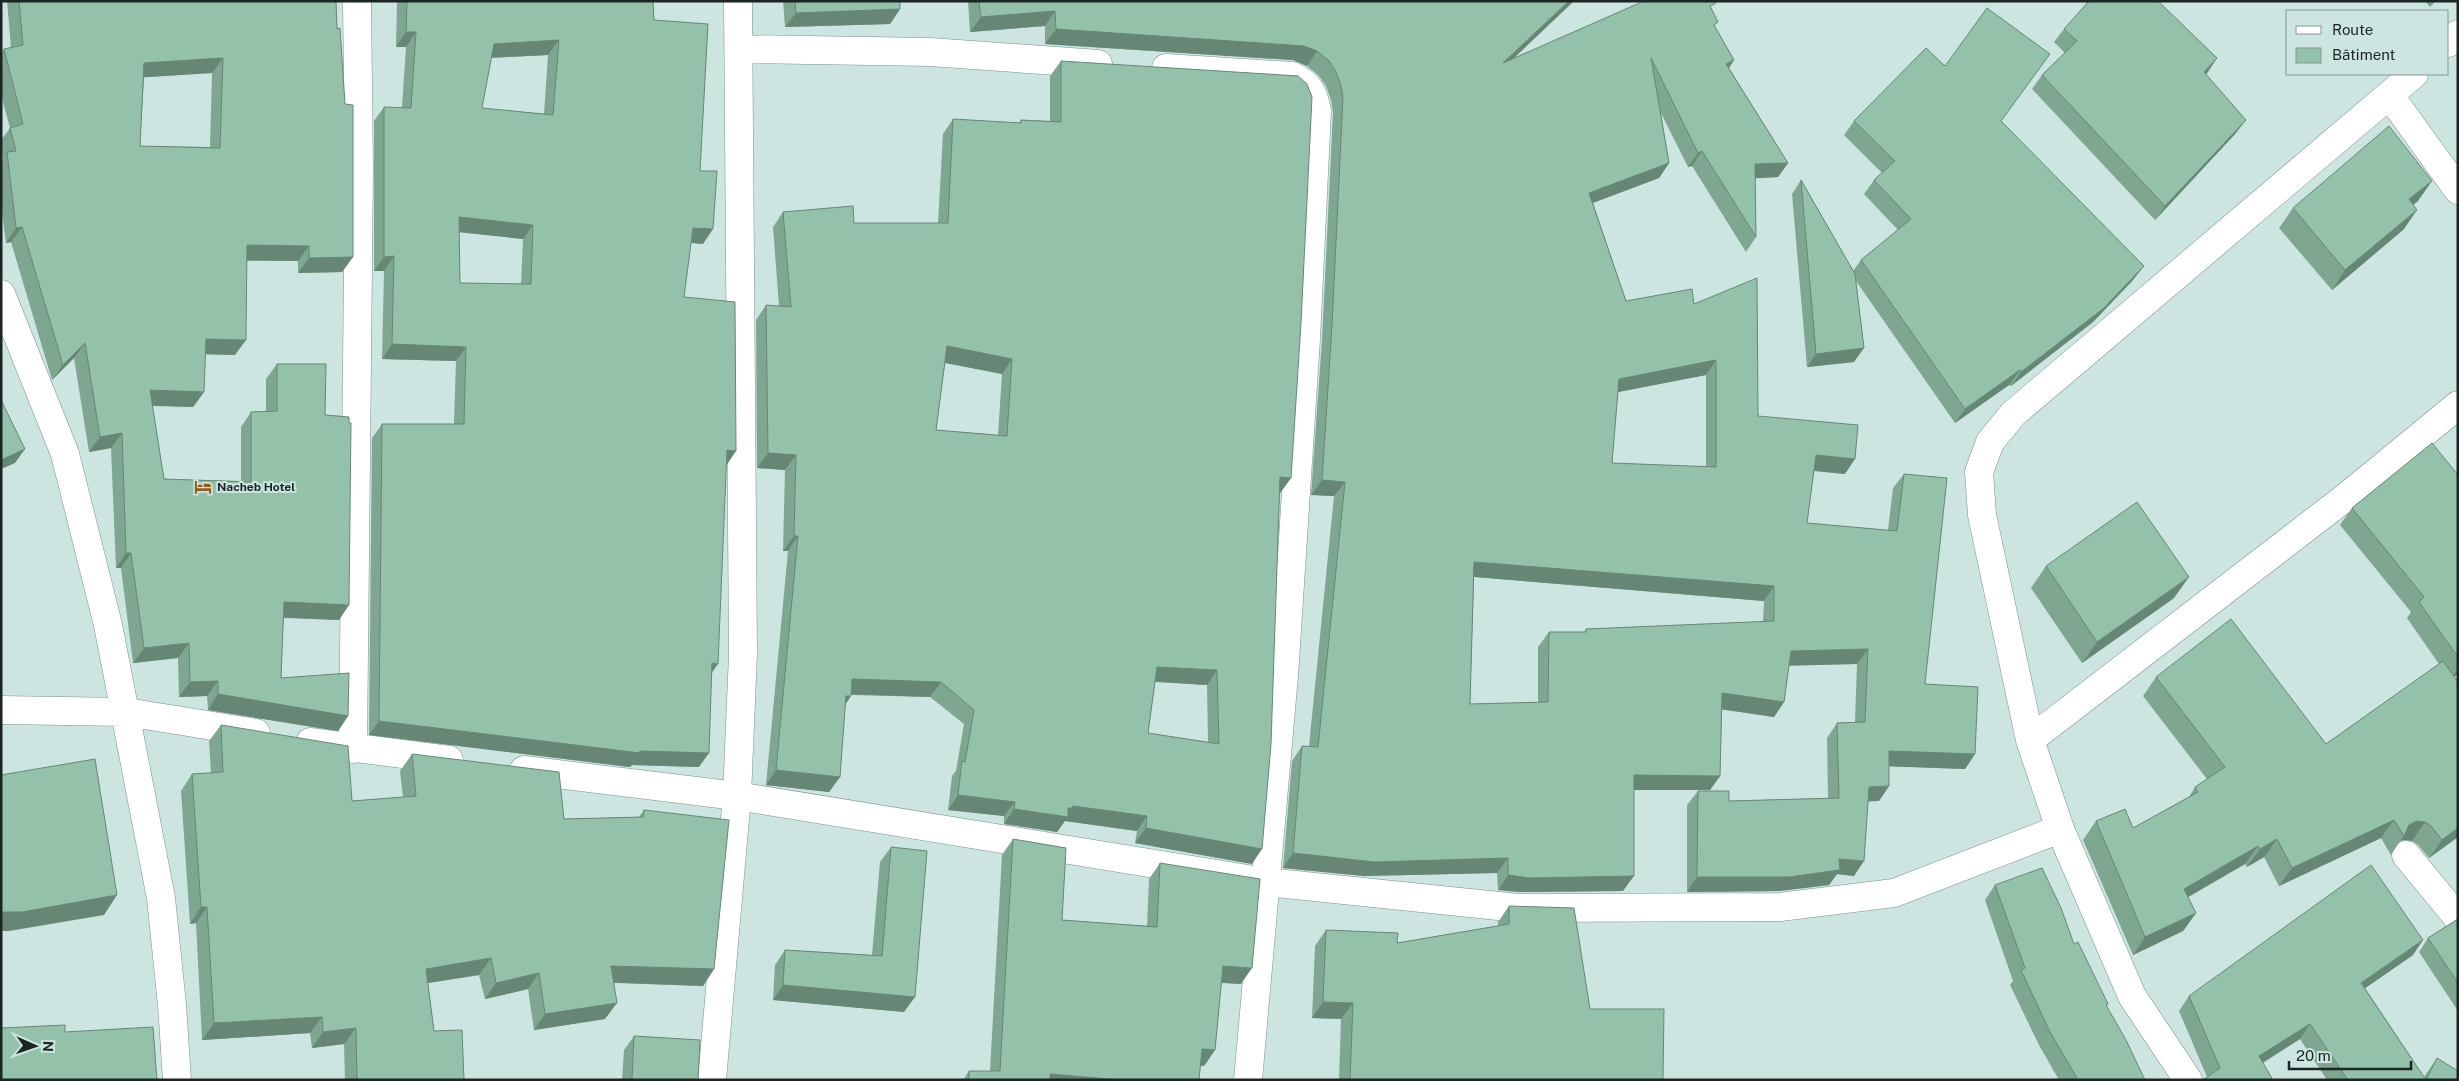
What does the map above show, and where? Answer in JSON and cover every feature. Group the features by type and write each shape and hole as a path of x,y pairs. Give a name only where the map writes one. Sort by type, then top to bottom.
{"street":[{"path":"353,749 359,178 357,1"},
{"path":"712,1080 737,796 743,654 740,49 738,1"},
{"path":"740,49 930,52 1292,76 1305,82 1314,95 1317,111 1306,339 1287,637 1248,1080"},
{"path":"2188,1080 2132,996 2060,829 2030,740 1982,515 1979,472 1990,442 2013,414 2413,75"},
{"path":"2390,96 2458,190"},
{"path":"1,294 65,454 108,625 161,898 172,1005 177,1080"},
{"path":"2030,740 2346,497 2458,405"},
{"path":"1,710 126,712 353,749 471,763"},
{"path":"501,767 737,796 1266,882 1518,908 1780,907 1894,894 2060,829"},
{"path":"2406,855 2458,918"}],"building":[{"path":"19,1 336,1 337,29 340,28 345,104 353,105 353,257 309,258 309,246 247,245 246,340 206,339 204,392 150,390 164,479 251,482 251,412 277,411 277,364 326,364 325,415 349,417 349,423 351,423 349,605 284,602 281,678 349,673 348,716 218,694 218,681 190,682 189,643 144,648 131,553 126,553 122,433 100,437 85,343 63,365 22,227 16,228 7,152 16,151 10,128 23,124 4,49 23,45","holes":["223,58 220,148 140,146 144,63"]},
{"path":"407,1 653,1 654,20 708,24 700,171 717,171 713,229 693,228 684,297 735,302 736,451 727,450 718,664 712,663 709,753 640,751 640,753 379,721 382,424 464,424 466,347 392,344 394,256 384,257 384,107 411,108 416,32 406,32","holes":["559,40 553,115 482,108 494,44","459,217 533,225 531,284 460,283"]},
{"path":"795,1 900,1 900,9 796,13"},
{"path":"979,1 1569,1 1503,63 1644,1 1715,1 1716,3 1710,6 1718,22 1714,25 1734,60 1726,64 1788,163 1755,164 1756,237 1702,151 1698,153 1651,58 1669,163 1589,193 1626,301 1692,289 1694,304 1757,278 1758,416 1858,425 1855,459 1816,455 1807,523 1897,531 1904,474 1947,478 1925,684 1978,687 1975,754 1889,751 1889,786 1869,787 1864,861 1839,859 1840,870 1789,877 1697,877 1698,791 1729,791 1729,801 1839,798 1837,723 1865,722 1868,649 1791,651 1784,702 1722,693 1720,776 1634,775 1634,876 1529,878 1508,875 1508,858 1374,862 1293,853 1302,746 1318,747 1345,482 1322,480 1343,97 1336,72 1329,61 1317,51 1304,46 1056,29 1055,11 981,17","holes":["1716,360 1716,467 1612,463 1619,379","1474,562 1774,586 1774,621 1586,629 1586,632 1549,632 1548,702 1470,704"]},
{"path":"2089,1 2158,1 2217,58 2204,72 2246,120 2165,206 2042,75 2077,41 2064,29"},
{"path":"1987,8 2050,54 2001,121 2144,266 2104,308 2021,372 2020,370 1965,409 1861,260 1911,219 1874,180 1895,161 1854,121 1926,48 1945,66"},
{"path":"1061,61 1298,76 1307,84 1312,97 1291,478 1280,477 1271,744 1262,849 1146,828 1147,816 1073,806 1068,808 1068,817 1014,809 1015,802 958,795 962,761 965,762 974,710 941,682 852,679 851,696 846,696 840,777 776,770 798,536 794,536 796,455 768,453 766,305 791,307 783,212 853,206 854,223 948,223 953,119 1021,123 1021,120 1061,122","holes":["947,346 1012,359 1007,436 936,430","1157,667 1217,670 1219,744 1148,733"]},
{"path":"2389,126 2432,181 2409,199 2417,210 2345,270 2293,208"},
{"path":"1801,180 1855,274 1864,348 1816,354"},
{"path":"1,400 25,449 1,460"},
{"path":"2432,443 2458,475 2458,657 2419,602 2424,597 2352,508"},
{"path":"2137,502 2189,577 2097,642 2046,566"},
{"path":"2231,619 2326,744 2443,661 2458,682 2458,828 2442,840 2431,826 2425,822 2417,821 2409,825 2404,836 2394,820 2292,868 2277,839 2260,849 2258,846 2184,889 2196,913 2145,937 2096,821 2125,809 2133,828 2198,792 2195,787 2225,767 2156,677"},
{"path":"221,725 348,746 352,801 416,796 412,754 559,772 564,819 643,817 644,810 729,820 714,969 611,966 617,1003 545,1014 539,973 496,983 491,958 426,969 434,1031 462,1030 464,1080 357,1080 356,1028 323,1032 322,1017 214,1023 207,907 201,907 192,774 223,772"},
{"path":"95,759 117,895 22,912 1,912 1,775"},
{"path":"1013,839 1066,848 1062,920 1157,927 1160,863 1260,879 1252,968 1223,966 1215,1050 1202,1049 1199,1080 1121,1080 1050,1074 1050,1080 969,1080 969,1071 1000,1071"},
{"path":"891,847 927,851 915,997 783,985 785,950 882,956"},
{"path":"2371,865 2423,940 2361,983 2426,1080 2348,1080 2310,1024 2259,1056 2273,1080 2203,1080 2220,1068 2189,996"},
{"path":"2042,868 2061,908 2074,944 2078,942 2108,1004 2106,1005 2126,1040 2145,1080 2078,1080 2049,1030 2021,970 2025,968 1995,885"},
{"path":"1509,906 1574,908 1590,1009 1664,1009 1663,1080 1350,1080 1353,1003 1323,1002 1326,930 1398,933 1397,943 1509,924"},
{"path":"2458,919 2458,983 2428,938"},
{"path":"65,1025 65,1032 153,1027 157,1080 1,1080 1,1028"},
{"path":"634,1036 700,1040 698,1080 632,1080"},
{"path":"2437,1058 2458,1071 2458,1080 2426,1080"}],"place":[{"name":"Nacheb Hotel","path":"203,487"}]}
